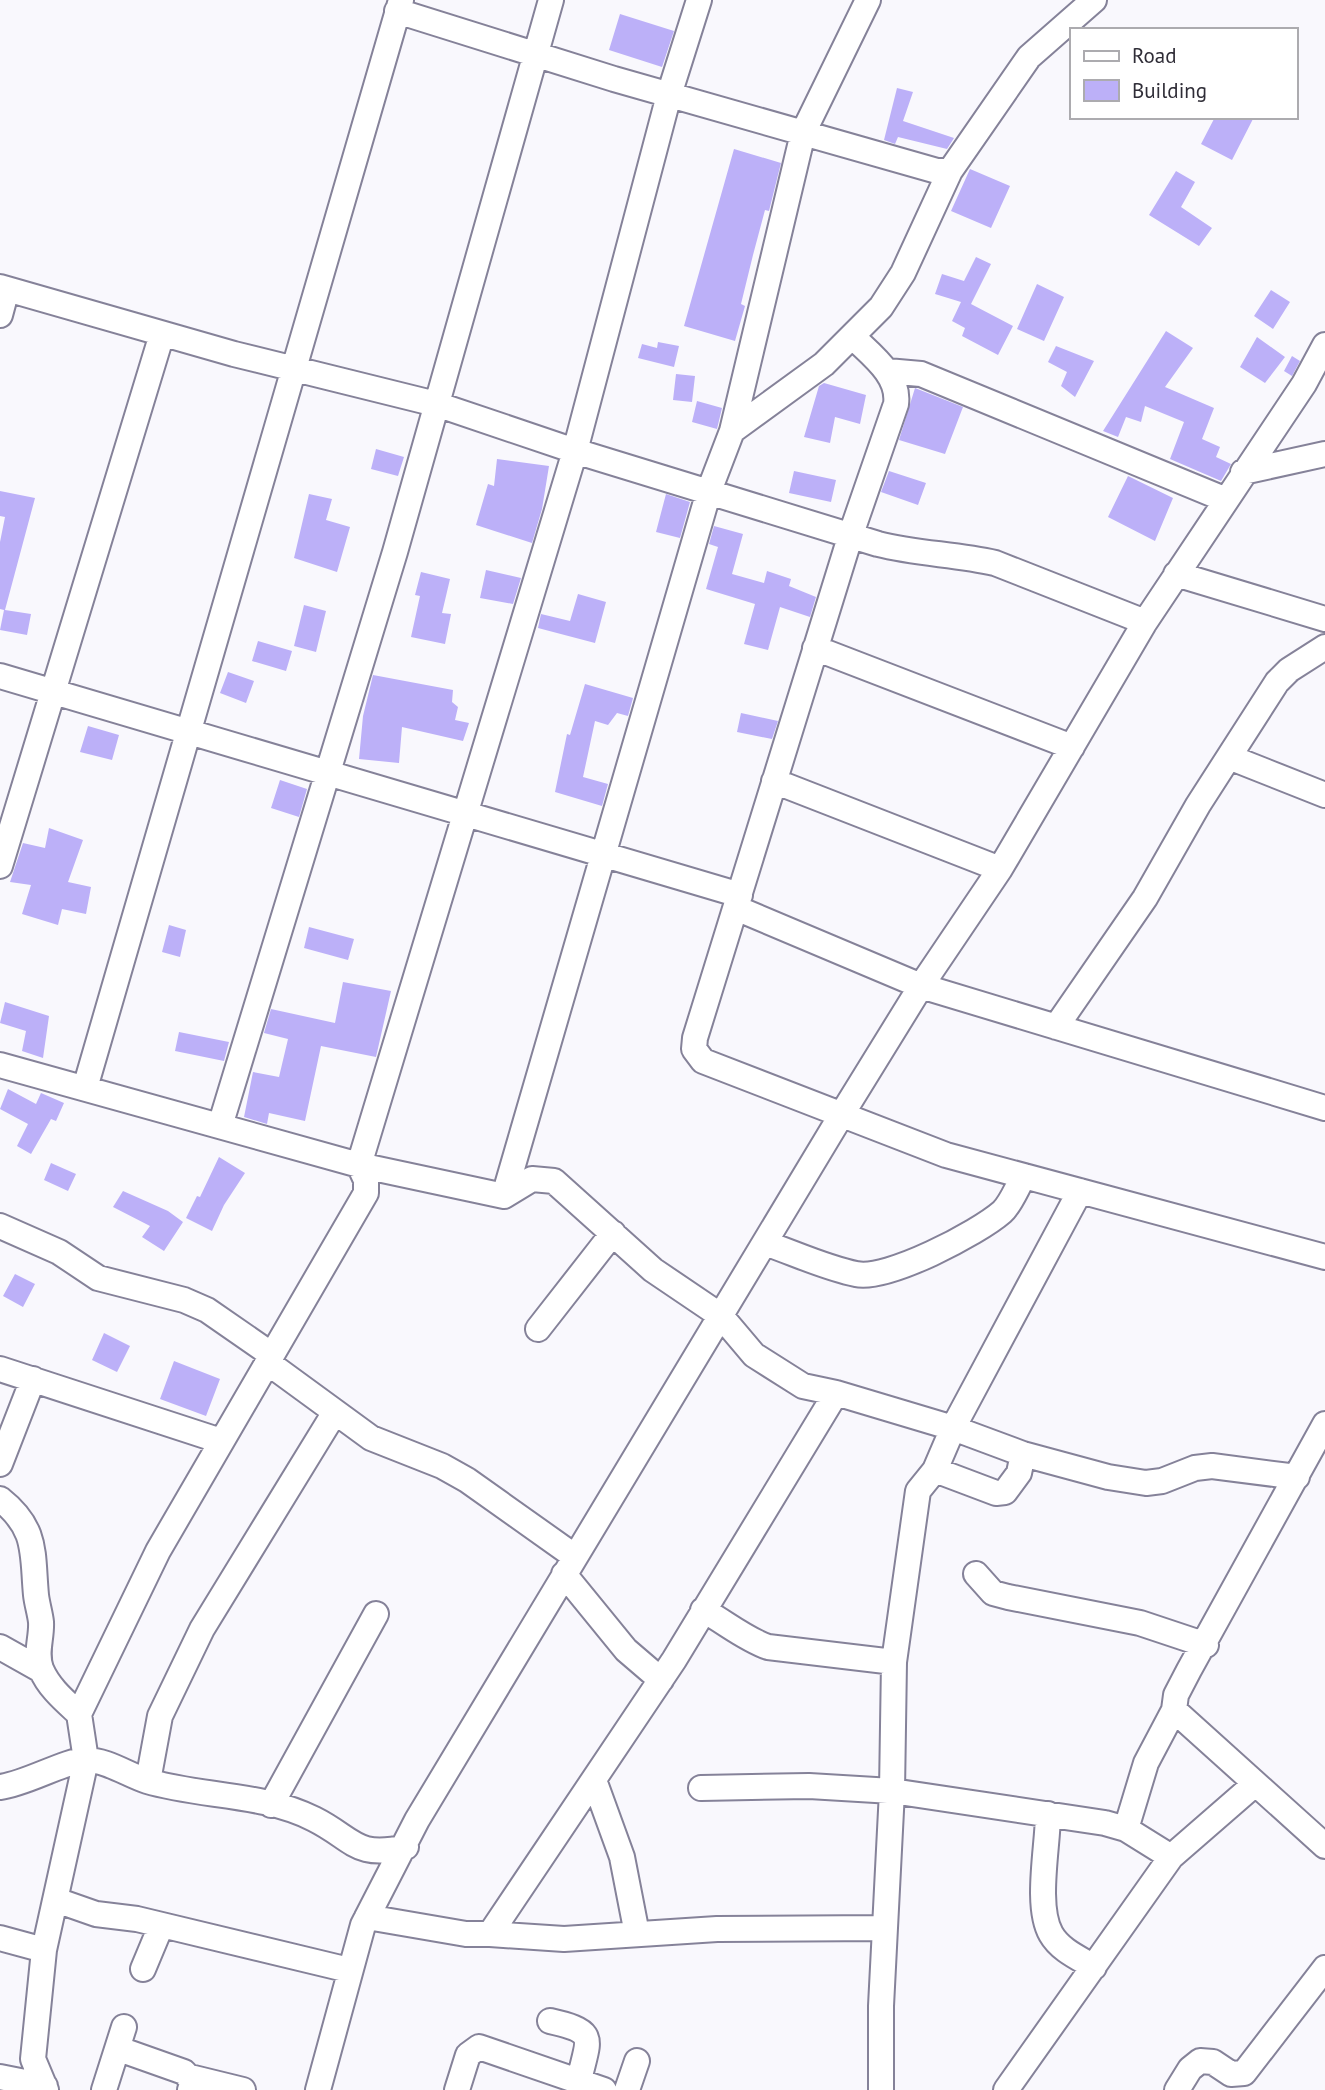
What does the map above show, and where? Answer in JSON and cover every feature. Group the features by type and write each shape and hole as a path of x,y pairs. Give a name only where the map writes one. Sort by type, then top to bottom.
{"street":[{"path":"220,1126 328,772 551,0"},
{"path":"46,2088 33,2059 44,1950 86,1760 79,1714 158,1551 366,1193 366,1180 359,1165 575,451 669,95 699,0"},
{"path":"504,1196 709,491 732,431 803,133 868,0"},
{"path":"732,431 824,364 881,307 903,273 950,171 1029,57 1094,0"},
{"path":"85,1088 399,5 669,95 937,171 950,171"},
{"path":"0,315 3,288 292,369 436,404 575,451 911,552 995,563 1145,622"},
{"path":"0,866 51,691 162,334"},
{"path":"852,335 887,371 895,387 896,404 850,534 695,1038 698,1056 703,1061 946,1155 1325,1257"},
{"path":"318,2090 342,2009 349,1970 368,1917 406,1847 417,1820 842,1114 921,986 1000,869 1145,622 1224,499 1304,384 1325,345"},
{"path":"887,371 921,374 1224,499"},
{"path":"1243,472 1325,454"},
{"path":"1176,574 1325,619"},
{"path":"1056,1027 1145,898 1229,757 1283,676 1325,647"},
{"path":"815,648 1072,747"},
{"path":"0,676 603,853 738,901 921,986 1325,1108"},
{"path":"1229,757 1325,795"},
{"path":"775,781 1000,869"},
{"path":"0,1065 359,1165 504,1196 532,1178 554,1181 653,1270 721,1316 754,1356 803,1386 836,1393 953,1428 1023,1454 1108,1477 1146,1483 1212,1466 1297,1477"},
{"path":"765,1243 857,1275 882,1272 966,1235 1003,1211 1024,1176"},
{"path":"881,2090 894,1662 918,1491 935,1470 953,1428 1080,1191"},
{"path":"0,1226 59,1252 109,1283 184,1300 207,1310 371,1438 442,1466 467,1480 569,1565 626,1650 661,1680"},
{"path":"538,1329 613,1233"},
{"path":"0,1369 221,1441"},
{"path":"0,1464 33,1380"},
{"path":"491,1934 661,1680 836,1393"},
{"path":"148,1781 160,1716 202,1629 335,1412"},
{"path":"1126,1829 1146,1763 1174,1710 1176,1695 1206,1645 1325,1424"},
{"path":"935,1470 996,1493 1005,1492 1018,1473 1023,1454"},
{"path":"0,1499 21,1520 35,1551 36,1597 41,1623 37,1649 41,1670 55,1692 79,1714"},
{"path":"976,1574 993,1593 1140,1623 1206,1645"},
{"path":"703,1610 740,1631 751,1641 768,1647 894,1662"},
{"path":"271,1805 376,1614"},
{"path":"0,1647 41,1670"},
{"path":"1174,1710 1325,1846"},
{"path":"0,1787 86,1760 148,1781 271,1805 314,1819 352,1846 366,1850 386,1852 406,1847"},
{"path":"594,1780 622,1857 637,1934"},
{"path":"1006,2090 1171,1857 1255,1784"},
{"path":"701,1787 809,1786 892,1791 1105,1822 1126,1829 1171,1857"},
{"path":"1048,1814 1044,1905 1050,1933 1063,1948 1094,1967"},
{"path":"55,1900 96,1914 137,1919 349,1970"},
{"path":"368,1917 466,1934 564,1939 717,1929 885,1928"},
{"path":"143,1969 161,1926"},
{"path":"0,1938 44,1950"},
{"path":"1177,2090 1190,2069 1200,2061 1213,2062 1231,2074 1244,2073 1325,1968"},
{"path":"550,2021 580,2027 586,2035 588,2042 579,2080"},
{"path":"104,2090 121,2038 184,2072 190,2084 243,2090"},
{"path":"457,2090 468,2055 479,2048 604,2090"},
{"path":"627,2090 637,2061"},
{"path":"0,2077 46,2088"}],"building":[{"path":"620,14 674,31 662,67 609,50"},
{"path":"897,88 913,92 903,121 954,138 947,149 898,137 895,144 884,140"},
{"path":"1214,119 1253,119 1232,160 1201,144"},
{"path":"734,149 781,163 769,211 765,210 753,255 741,304 745,306 735,341 684,326"},
{"path":"970,169 1010,186 991,228 951,211"},
{"path":"1176,171 1195,182 1181,207 1212,228 1199,246 1149,215"},
{"path":"976,257 991,264 971,304 1013,326 998,355 962,336 965,328 952,321 961,302 935,294 942,274 964,281"},
{"path":"1037,284 1064,297 1044,341 1017,329"},
{"path":"1271,290 1290,302 1273,329 1254,316"},
{"path":"1166,331 1193,348 1165,387 1214,408 1202,439 1220,447 1216,457 1231,464 1221,481 1170,459 1184,422 1145,406 1141,422 1126,417 1118,437 1103,431"},
{"path":"1257,337 1285,357 1265,383 1240,367"},
{"path":"658,342 679,346 674,367 638,358 642,344 657,348"},
{"path":"1056,346 1094,361 1075,397 1061,386 1067,372 1048,362"},
{"path":"1292,356 1300,361 1292,376 1284,371"},
{"path":"676,374 695,376 692,402 673,400"},
{"path":"824,383 866,395 860,424 835,417 830,443 804,437 819,386"},
{"path":"915,388 963,407 945,454 899,440"},
{"path":"697,401 722,408 717,429 692,422"},
{"path":"376,449 404,457 398,476 371,469"},
{"path":"497,459 549,466 542,509 532,543 476,525 488,484 494,486"},
{"path":"794,471 836,480 831,502 789,493"},
{"path":"889,471 926,483 918,505 881,492"},
{"path":"1128,476 1173,498 1155,541 1108,517"},
{"path":"0,491 35,498 5,610 31,614 27,635 0,630 4,610 0,609 0,542 5,517 0,516"},
{"path":"309,494 332,499 326,520 350,527 337,572 294,558"},
{"path":"666,494 690,502 680,538 656,532"},
{"path":"714,526 743,534 732,574 764,583 767,571 791,579 789,586 816,597 810,617 780,607 768,650 744,644 755,604 706,589 718,547 709,544"},
{"path":"486,570 521,578 513,604 480,598"},
{"path":"421,572 450,579 442,613 451,614 445,644 411,637 420,596 415,595"},
{"path":"578,594 606,602 595,643 538,628 541,614 570,621"},
{"path":"304,605 326,611 316,652 294,646"},
{"path":"258,641 292,651 286,671 252,661"},
{"path":"228,672 254,681 246,703 220,693"},
{"path":"373,675 453,690 452,702 458,707 455,720 469,723 463,741 402,727 399,763 359,759 363,716"},
{"path":"585,684 633,698 628,716 617,713 608,725 595,721 583,777 608,784 602,806 555,792 567,734 570,735"},
{"path":"741,713 778,721 772,739 737,732"},
{"path":"88,726 119,735 112,760 80,752"},
{"path":"280,780 307,789 299,817 271,808"},
{"path":"49,828 83,840 68,882 91,887 86,914 62,909 58,925 22,914 31,885 10,882 23,843 45,848"},
{"path":"169,925 186,930 180,957 162,952"},
{"path":"309,927 354,939 348,960 304,948"},
{"path":"343,982 391,991 376,1057 321,1046 305,1121 269,1113 267,1124 244,1117 253,1072 279,1077 288,1039 264,1033 271,1009 335,1023"},
{"path":"5,1002 49,1016 43,1058 22,1051 26,1031 0,1023"},
{"path":"179,1032 229,1042 224,1061 175,1051"},
{"path":"8,1089 36,1104 41,1093 64,1103 56,1121 51,1119 31,1154 17,1146 28,1124 0,1109"},
{"path":"219,1157 245,1173 224,1205 212,1231 186,1218 197,1196 200,1197"},
{"path":"51,1163 76,1174 68,1191 44,1180"},
{"path":"123,1191 168,1211 183,1222 164,1251 142,1237 150,1226 113,1207"},
{"path":"15,1274 35,1284 23,1307 3,1296"},
{"path":"104,1333 130,1346 117,1372 92,1360"},
{"path":"174,1361 220,1379 206,1416 160,1399"}]}
